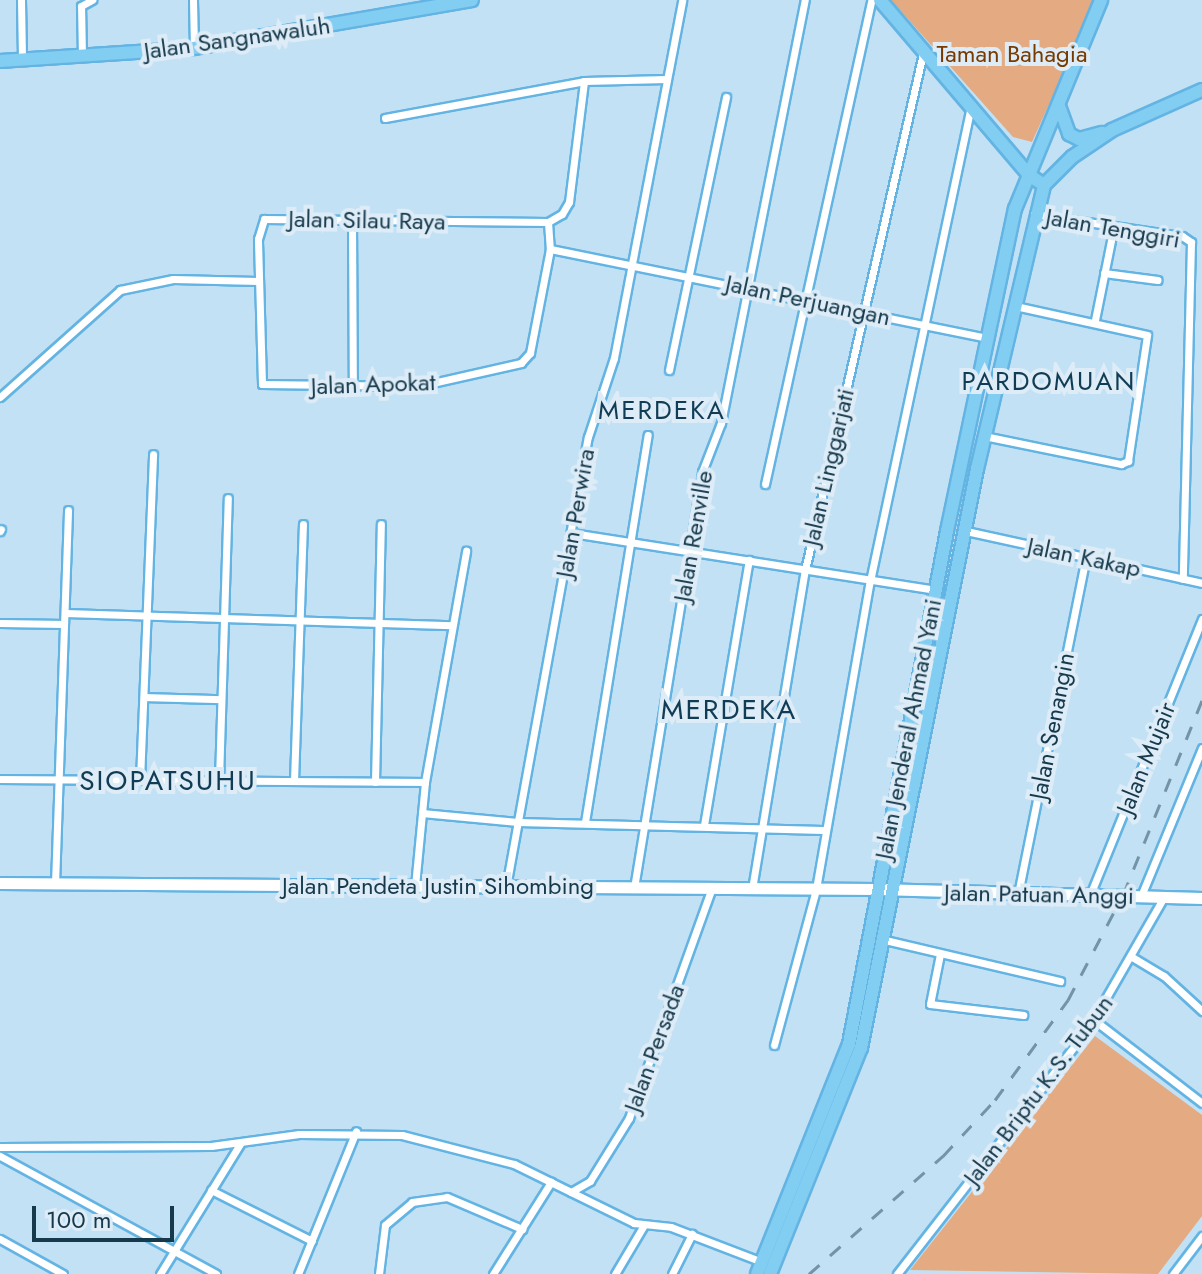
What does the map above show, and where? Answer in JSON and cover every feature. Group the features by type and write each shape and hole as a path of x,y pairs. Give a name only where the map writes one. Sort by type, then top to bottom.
{"main road":[{"name":"Jalan Sangnawaluh","path":"0,61 194,48 472,0"},
{"path":"880,0 972,103 1029,175 1044,185 1072,157 1112,130"},
{"name":"Jalan Jenderal Ahmad Yani","path":"848,1068 877,889 935,590 1015,209 1101,0"},
{"path":"1059,98 1060,118 1069,134 1079,139 1112,130 1202,90"},
{"name":"Jalan Jenderal Ahmad Yani","path":"770,1274 848,1068 885,940 952,611 977,469 1034,214 1044,185"},
{"path":"989,332 1009,330"},
{"path":"960,466 977,469"},
{"path":"932,607 952,611"},
{"path":"906,740 925,744"},
{"name":"Jalan Jenderal Ahmad Yani","path":"759,1268 825,1125"}],"street":[{"path":"21,0 22,60"},
{"path":"82,56 81,6 92,0"},
{"path":"193,0 194,48"},
{"name":"Jalan Perwira","path":"506,887 588,437 614,358 629,264 682,0"},
{"name":"Jalan Renville","path":"634,888 702,472 721,423 745,286 805,0"},
{"path":"765,484 871,0"},
{"name":"Jalan Linggarjati","path":"752,889 805,570 924,49"},
{"path":"385,118 584,81 667,79"},
{"path":"550,249 548,222 562,214 569,202 584,81"},
{"path":"669,370 686,273 726,97"},
{"path":"774,1045 816,889 823,830 870,581 922,325 972,103"},
{"name":"Jalan Tenggiri","path":"1034,214 1188,238 1193,246 1183,579"},
{"name":"Jalan Silau Raya","path":"258,371 259,228 264,219 548,222"},
{"path":"352,221 353,387"},
{"path":"1095,320 1114,226"},
{"name":"Jalan Perjuangan","path":"550,249 686,273 922,325 989,332"},
{"name":"Jalan Apokat","path":"258,371 265,385 353,387 440,383 526,359 550,249"},
{"path":"1104,273 1158,280"},
{"path":"0,397 120,290 173,279 258,281"},
{"path":"1191,292 1202,289"},
{"path":"984,436 1126,463 1148,339 1095,320 1015,306"},
{"path":"585,822 648,435"},
{"path":"140,780 146,697 153,454"},
{"path":"219,779 219,699 228,498"},
{"path":"55,884 68,510"},
{"path":"294,781 303,524"},
{"path":"375,782 376,620 381,524"},
{"name":"Jalan Kakap","path":"966,531 1202,583"},
{"path":"572,533 935,590"},
{"path":"415,886 425,782 466,551"},
{"name":"Jalan Senangin","path":"1018,894 1086,557"},
{"path":"704,825 749,560"},
{"path":"65,613 298,617 452,625"},
{"name":"Jalan Mujair","path":"1089,896 1202,619"},
{"path":"0,623 64,624"},
{"path":"146,697 219,699"},
{"path":"1141,896 1202,748"},
{"path":"0,779 425,782"},
{"path":"422,813 518,822 763,826 823,830"},
{"name":"Jalan Pendeta Justin Sihombing","path":"0,883 877,889"},
{"name":"Jalan Persada","path":"571,1192 590,1181 629,1118 712,888"},
{"name":"Jalan Patuan Anggi","path":"877,889 1202,898"},
{"name":"Jalan Briptu K.S. Tubun","path":"898,1274 1094,1020 1164,897"},
{"path":"885,940 1060,981"},
{"path":"940,954 930,1004 1023,1015"},
{"path":"1132,957 1164,976 1202,1011"},
{"path":"1094,1020 1202,1103"},
{"path":"0,1147 240,1144 356,1131 402,1135 494,1158 644,1225 692,1234 759,1268"},
{"path":"298,1274 356,1131"},
{"path":"160,1274 240,1144"},
{"path":"0,1156 176,1249 216,1274"},
{"path":"493,1274 551,1182"},
{"path":"211,1190 312,1241"},
{"path":"379,1274 385,1225 412,1202 447,1197 522,1229"},
{"path":"615,1274 644,1225"},
{"path":"672,1274 692,1234"},
{"path":"1173,1274 1202,1236"},
{"path":"0,1239 63,1274"}],"green space":[{"name":"Taman Bahagia","path":"891,0 1096,0 1032,142 1013,137"},
{"path":"1095,1036 1202,1115 1202,1216 1158,1274 910,1270"}],"railway":[{"path":"809,1274 943,1156 995,1100 1068,1000 1123,895 1202,700"}],"district":[{"name":"PARDOMUAN","path":"1049,382"},
{"name":"MERDEKA","path":"662,411"},
{"name":"MERDEKA","path":"729,710"},
{"name":"SIOPATSUHU","path":"168,781"}]}
